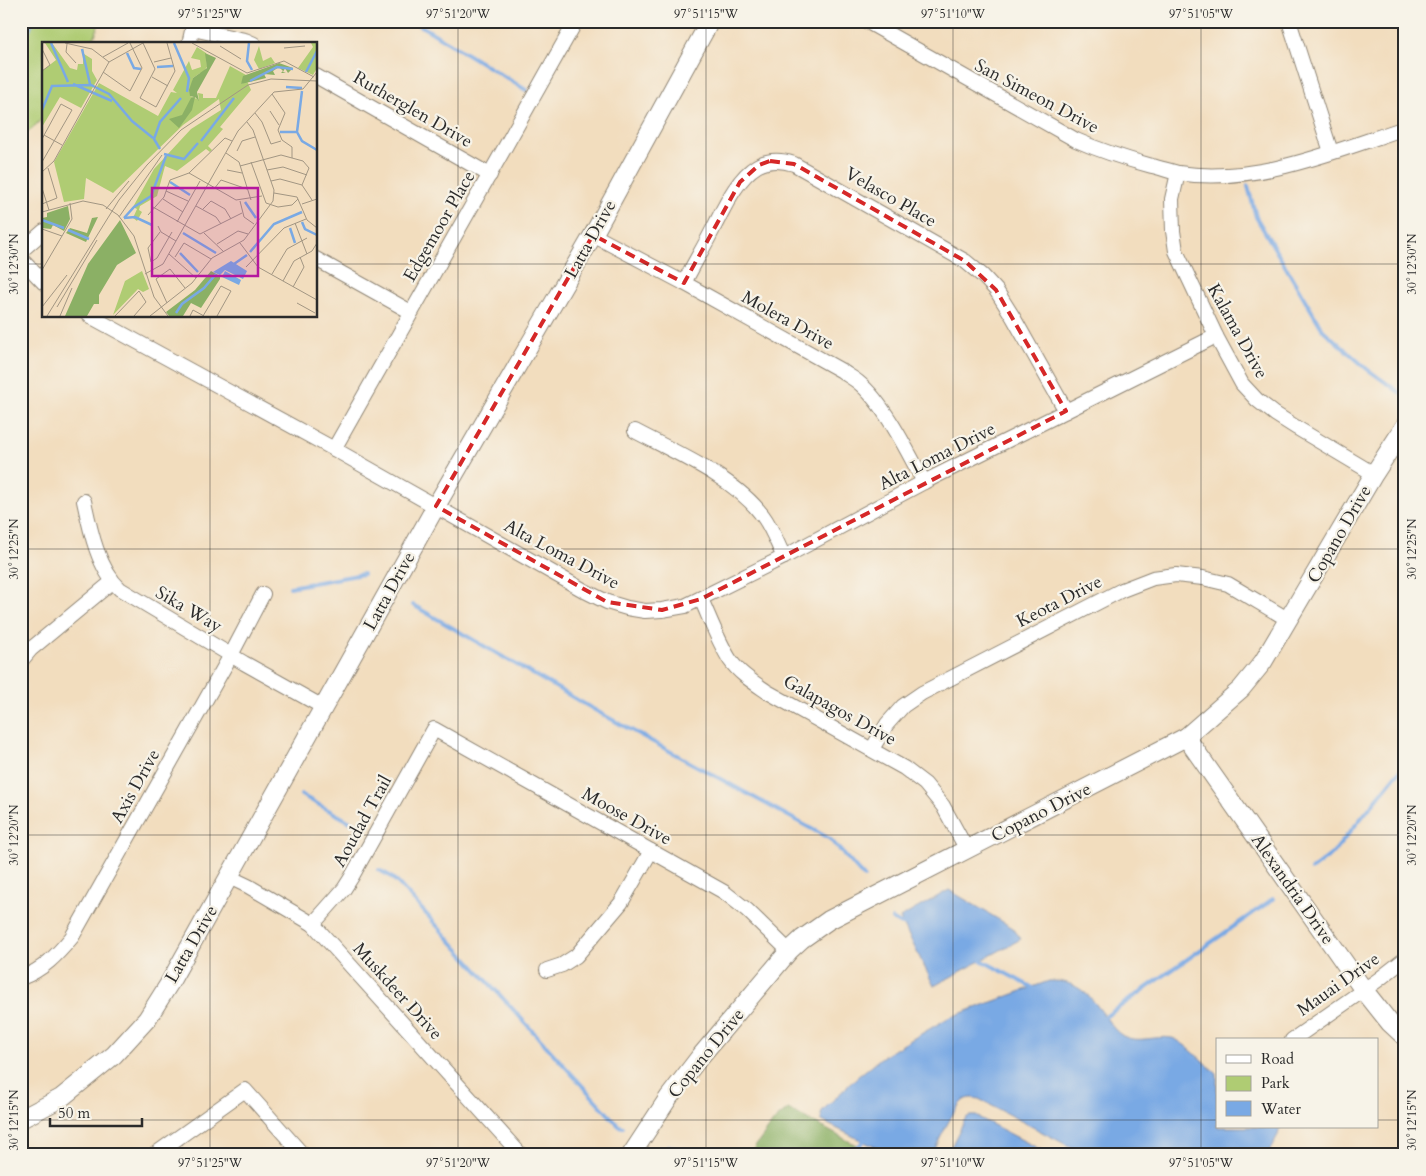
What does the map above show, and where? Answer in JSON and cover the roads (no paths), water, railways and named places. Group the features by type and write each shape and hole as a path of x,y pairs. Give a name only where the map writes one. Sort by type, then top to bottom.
{"street":[{"name":"Edgemoor Place","path":"334,449 576,21"},
{"name":"Latta Drive","path":"21,1119 61,1098 114,1055 146,1019 169,984 436,506 593,235 710,21"},
{"name":"San Simeon Drive","path":"866,21 1076,140 1099,150 1178,173 1217,176 1246,174 1288,166 1405,128"},
{"path":"1289,21 1331,152"},
{"path":"189,42 193,25 250,42"},
{"name":"Rutherglen Drive","path":"318,77 490,175"},
{"name":"Velasco Place","path":"684,282 728,202 747,174 759,165 770,161 782,160 794,164 965,261 982,276 996,290 1013,317 1066,411"},
{"name":"Kalama Drive","path":"1178,173 1172,199 1176,251 1216,336 1242,384 1257,400 1297,428 1374,474"},
{"path":"21,251 42,233"},
{"name":"Molera Drive","path":"593,235 684,282 859,382 873,397 896,430 924,482"},
{"path":"21,259 42,281"},
{"path":"318,260 411,312"},
{"name":"Alta Loma Drive","path":"94,318 334,449 585,591 607,602 645,611 685,606 701,599 924,482 1216,336"},
{"name":"Copano Drive","path":"631,1155 669,1097 693,1066 789,951 802,939 829,920 1186,737 1241,689 1263,662 1374,474 1405,426"},
{"path":"635,431 708,470 737,490 763,516 784,557"},
{"name":"Sika Way","path":"84,501 92,538 112,582 126,593 323,707"},
{"name":"Keota Drive","path":"872,749 887,724 903,706 922,693 1122,590 1154,578 1176,575 1228,584 1289,620"},
{"path":"21,661 31,648 112,582"},
{"name":"Axis Drive","path":"21,978 34,973 57,955 72,937 231,655 263,594"},
{"name":"Galapagos Drive","path":"701,599 719,640 731,661 747,677 766,691 904,768 924,784 943,806 967,850"},
{"name":"Moose Drive","path":"434,729 724,892 736,900 789,951"},
{"name":"Aoudad Trail","path":"313,924 352,878 434,729"},
{"name":"Alexandria Drive","path":"1186,737 1363,989 1390,1023 1405,1037"},
{"path":"547,970 562,965 576,956 621,903 651,851"},
{"name":"Muskdeer Drive","path":"230,877 313,924 521,1155"},
{"name":"Mauai Drive","path":"1295,1038 1405,959"},
{"path":"154,1155 245,1090 303,1155"}],"water":[{"path":"949,890 1013,928 1021,939 934,986 900,918"},
{"path":"1049,981 1068,983 1090,997 1114,1028 1123,1036 1135,1039 1172,1038 1188,1048 1216,1073 1216,1128 1280,1128 1278,1135 1267,1155 1086,1155 979,1099 968,1098 956,1110 932,1155 891,1155 822,1121 822,1111 856,1078 882,1057 948,1018"},
{"path":"969,1116 976,1116 1051,1155 947,1155 965,1119"}],"waterway":[{"path":"21,44 33,21"},
{"path":"413,21 526,90"},
{"path":"1248,186 1256,217 1323,330 1367,369 1403,395"},
{"path":"290,587 363,574"},
{"path":"413,605 600,713 830,839 864,877"},
{"path":"1311,870 1333,853 1405,764"},
{"path":"301,795 356,825"},
{"path":"379,870 398,883 619,1126 623,1127"},
{"path":"1101,1018 1273,899"},
{"path":"892,919 907,925"},
{"path":"979,959 1037,990"},
{"path":"849,1155 866,1139"},
{"path":"668,1146 695,1155"}]}
